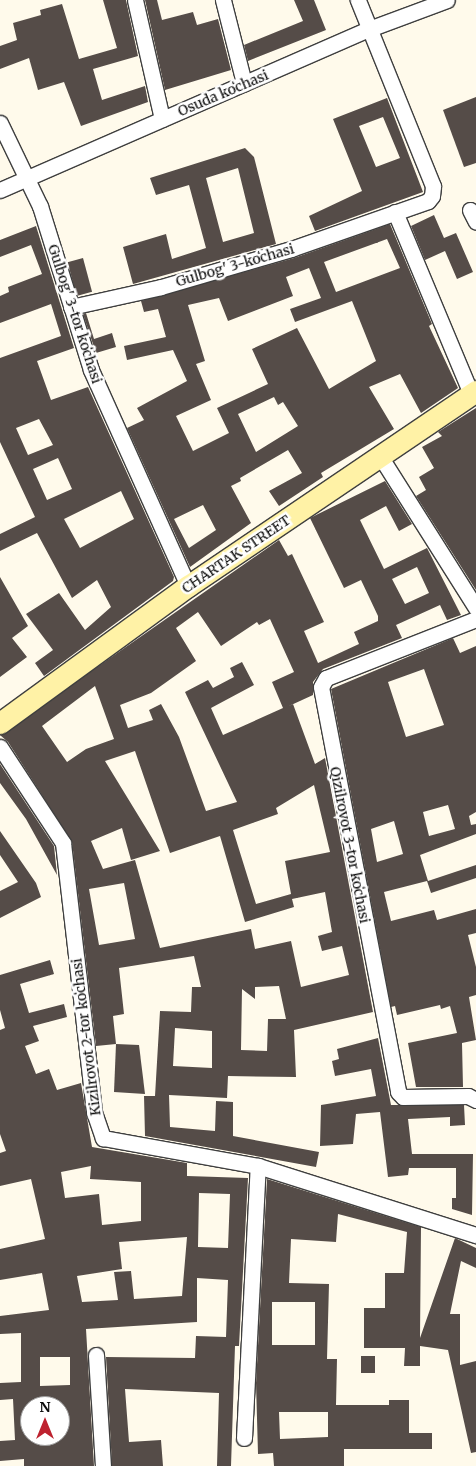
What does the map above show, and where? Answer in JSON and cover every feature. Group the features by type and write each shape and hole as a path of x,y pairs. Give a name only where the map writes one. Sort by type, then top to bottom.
{"main road":[{"name":"CHARTAK STREET","path":"0,723 188,586 473,393"}],"street":[{"path":"135,0 162,119"},
{"path":"223,0 244,83"},
{"path":"358,0 370,30"},
{"name":"Osuda koʻchasi","path":"0,190 244,83 447,0"},
{"name":"Gulbog' 3-koʻchasi","path":"72,307 161,287 291,250 428,201 434,190 370,30"},
{"name":"Gulbog' 3-tor koʻchasi","path":"0,123 24,178 40,206 91,370 188,586"},
{"path":"395,212 473,393"},
{"path":"380,456 476,608"},
{"name":"Qizilrovot 3-tor koʻchasi","path":"476,619 326,678 321,687 398,1092 402,1097 468,1096 476,1100"},
{"name":"Kizilrovot 2-tor koʻchasi","path":"0,747 63,843 99,1134 111,1141 258,1166 476,1236"},
{"path":"244,1438 258,1166"},
{"path":"96,1355 103,1466"}],"building":[{"path":"103,0 126,0 138,56 93,69 102,100 145,86 148,102 81,126 64,82 38,90 29,58 0,69 0,46 17,40 13,23 41,15 40,10 62,4 79,59 117,48"},
{"path":"145,0 157,0 162,20 193,12 197,25 218,19 231,70 165,90"},
{"path":"294,0 314,0 326,30 248,61 244,45 303,21"},
{"path":"476,97 476,163 464,167 443,110"},
{"path":"387,98 423,192 315,231 309,216 362,191 333,119","holes":["383,117 400,158 376,167 359,126"]},
{"path":"245,148 254,157 276,244 133,284 123,247 166,234 172,259 206,248 189,185 156,195 150,178","holes":["238,168 254,233 223,242 206,178"]},
{"path":"434,215 444,238 456,233 473,272 457,279 445,251 425,260 411,226"},
{"path":"390,224 432,324 429,326 458,388 421,413 400,374 369,387 394,429 321,473 323,477 279,506 269,491 302,473 288,450 240,478 241,481 231,486 251,523 190,567 127,428 144,420 137,408 187,381 173,350 127,360 124,346 166,337 158,309 144,312 141,301 294,258","holes":["387,239 400,268 336,292 324,262","309,268 321,298 290,309 295,322 352,301 376,361 329,389 297,328 252,349 268,384 217,408 229,433 193,451 176,416 211,400 196,364 205,361 188,305 219,298 228,321 293,296 286,277","274,397 278,405 283,402 298,426 256,452 238,414","203,505 216,530 189,548 174,519"]},
{"path":"36,226 74,348 37,361 51,400 88,387 174,577 173,581 44,676 35,663 53,650 26,614 59,593 85,630 111,607 97,580 72,598 37,533 0,551 0,534 35,517 0,442 0,358 61,336 51,304 0,323 0,296 9,292 8,287 42,274 31,245 0,257 0,240","holes":["39,419 53,445 28,455 16,428","58,458 72,489 47,500 33,469","121,491 134,519 80,548 64,519"]},
{"path":"83,258 92,292 77,296 68,262"},
{"path":"86,313 94,339 112,333 116,347 96,353 83,314"},
{"path":"476,408 476,590 416,496 426,490 419,477 434,468 422,447 442,436 438,432"},
{"path":"385,481 412,524 399,531 386,506 360,520 384,569 427,548 461,615 447,620 440,605 396,625 402,638 323,669 313,682 313,695 293,704 315,764 325,758 373,1012 294,1030 296,1077 228,1076 227,1098 169,1095 170,1127 215,1131 216,1101 233,1102 233,1136 319,1152 316,1167 145,1136 144,1096 155,1096 160,1011 191,1012 192,987 201,987 194,956 119,968 124,1014 113,1016 116,1044 96,1046 72,842 8,742 0,735 279,540 288,556 292,554 324,622 304,631 318,663 359,644 354,632 378,621 378,616 361,580 344,588 310,518","holes":["417,567 429,593 405,604 392,579","198,612 221,646 257,622 259,625 270,619 294,672 272,682 283,708 223,735 211,708 254,685 242,662 230,668 234,677 213,688 208,680 185,692 237,802 206,811 179,737 161,704 149,710 153,720 128,728 120,705 151,693 196,661 176,628","95,686 114,739 86,749 67,762 42,726","135,751 170,853 220,836 245,922 294,907 292,899 325,892 332,932 318,936 322,951 342,946 349,975 301,987 291,941 255,949 251,929 160,948 135,860 103,869 91,841 122,828 131,860 160,851 105,761","314,785 330,852 285,861 291,894 256,904 233,830 278,814 276,808","124,883 135,939 99,945 89,889","279,986 286,1019 268,1019 267,1051 241,1050 242,989 255,999 255,987","175,1028 212,1031 212,1068 173,1066"]},
{"path":"0,577 28,626 12,638 27,657 0,677"},
{"path":"453,638 460,653 476,646 476,812 469,816 471,825 476,824 476,834 420,855 428,881 476,865 476,878 431,893 427,881 384,892 391,921 434,910 437,920 476,909 476,933 468,935 476,967 476,995 469,997 476,1040 462,1043 463,1087 416,1087 408,1043 457,1033 450,1006 441,1009 440,1005 397,1015 395,1006 391,1007 331,689","holes":["424,669 444,725 406,737 388,682","448,805 455,829 429,836 423,812","394,821 403,854 377,862 371,829"]},
{"path":"0,764 54,846 57,875 26,819 0,783"},
{"path":"0,831 36,883 41,897 0,918 0,891 18,882 0,855"},
{"path":"50,960 54,974 20,984 29,1013 64,1004 67,1017 33,1026 39,1041 25,1046 36,1074 49,1069 57,1090 81,1083 92,1147 187,1163 187,1176 248,1178 239,1346 235,1346 231,1466 217,1466 219,1393 125,1389 129,1442 161,1440 163,1466 112,1466 106,1357 195,1358 196,1336 226,1337 228,1280 197,1278 197,1322 86,1329 94,1466 24,1466 24,1459 0,1461 0,1441 15,1440 13,1399 0,1400 0,1383 21,1382 21,1333 0,1334 0,1316 49,1310 42,1273 0,1280 0,1249 45,1239 31,1179 0,1186 0,1153 6,1151 0,1134 0,1030 5,1028 0,1010 0,975","holes":["91,1166 90,1179 141,1182 141,1221 102,1225 99,1194 65,1198 61,1172","199,1193 230,1194 228,1248 198,1247","187,1237 182,1296 134,1299 131,1271 114,1272 118,1300 82,1302 77,1276 122,1269 119,1242","40,1357 70,1357 70,1385 40,1386"]},
{"path":"378,1038 391,1105 464,1105 465,1125 450,1126 450,1117 408,1119 412,1154 473,1154 472,1215 452,1209 452,1198 456,1198 456,1168 409,1168 408,1175 388,1177 380,1112 356,1114 353,1144 320,1146 321,1105 376,1096 371,1069 335,1076 332,1061 339,1059 337,1049"},
{"path":"116,1044 139,1045 145,1094 114,1092"},
{"path":"267,1179 421,1227 420,1338 455,1238 476,1248 476,1268 461,1261 450,1314 460,1314 460,1365 476,1361 476,1452 471,1453 448,1350 420,1346 420,1366 404,1366 405,1348 364,1348 364,1308 385,1308 385,1273 404,1273 407,1232 338,1214 336,1242 291,1239 289,1283 329,1284 327,1359 337,1359 336,1405 389,1405 389,1400 409,1400 409,1433 432,1433 432,1449 344,1449 344,1466 274,1466 273,1453 258,1454 256,1383","holes":["272,1302 315,1302 315,1345 272,1345","279,1412 328,1412 328,1437 280,1439"]},
{"path":"361,1356 375,1356 375,1373 361,1373"}]}
